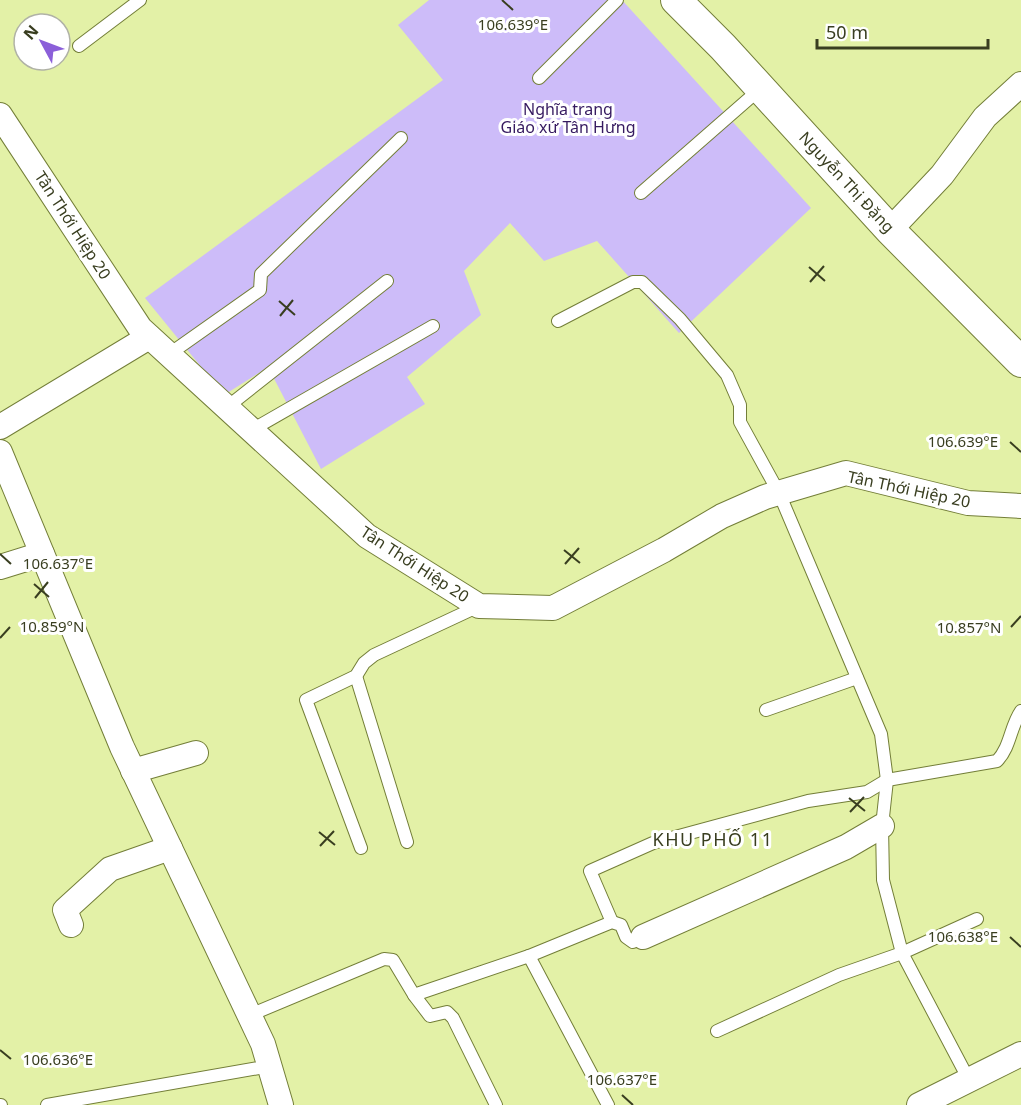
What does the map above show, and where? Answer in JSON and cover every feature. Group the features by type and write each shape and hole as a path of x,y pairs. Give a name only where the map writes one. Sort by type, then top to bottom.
{"street":[{"name":"Nguyễn Thị Đặng","path":"676,0 761,88 890,230 1021,362"},
{"path":"890,230 942,175 985,117 1021,84"},
{"name":"Tân Thới Hiệp 20","path":"0,115 140,328 367,536 479,606 554,608 664,550 722,516 779,493 846,473 968,503 1021,506"},
{"path":"0,427 149,337"},
{"path":"2,462 134,771 249,1015 270,1066 281,1105"},
{"path":"0,567 42,554"},
{"path":"134,771 195,753"},
{"path":"644,938 846,847 882,826"},
{"path":"70,925 65,910 110,869 170,848"},
{"path":"919,1105 1021,1053"}],"lane":[{"path":"79,46 140,0"},
{"path":"539,78 616,0"},
{"path":"641,193 761,88"},
{"path":"168,355 260,290 261,274 401,138"},
{"path":"226,408 387,281"},
{"path":"558,321 633,282 646,285 680,319 727,375 740,405 740,422 779,493 881,734 887,780 882,826 883,879 902,953 969,1080"},
{"path":"250,430 434,326"},
{"path":"361,848 306,700 356,676 364,663 374,655 479,606"},
{"path":"356,676 407,842"},
{"path":"766,710 857,678"},
{"path":"612,922 590,871 653,843 808,801 867,792 887,780 997,761 1005,752 1014,721 1021,711"},
{"path":"717,1031 839,975 902,953 977,919"},
{"path":"414,995 530,956 612,922 621,925 629,940 633,942 644,938"},
{"path":"530,956 608,1105"},
{"path":"249,1015 384,959 393,960 429,1016 447,1012 453,1018 496,1105"},
{"path":"47,1105 270,1066"}],"green space":[{"name":"Nghĩa trang Giáo xứ Tân Hưng","path":"429,0 622,0 811,208 679,333 597,241 544,261 510,223 464,271 481,315 407,377 425,404 321,469 268,367 224,395 145,298 443,80 398,25"}],"district":[{"name":"KHU PHỐ 11","path":"713,840"}]}
